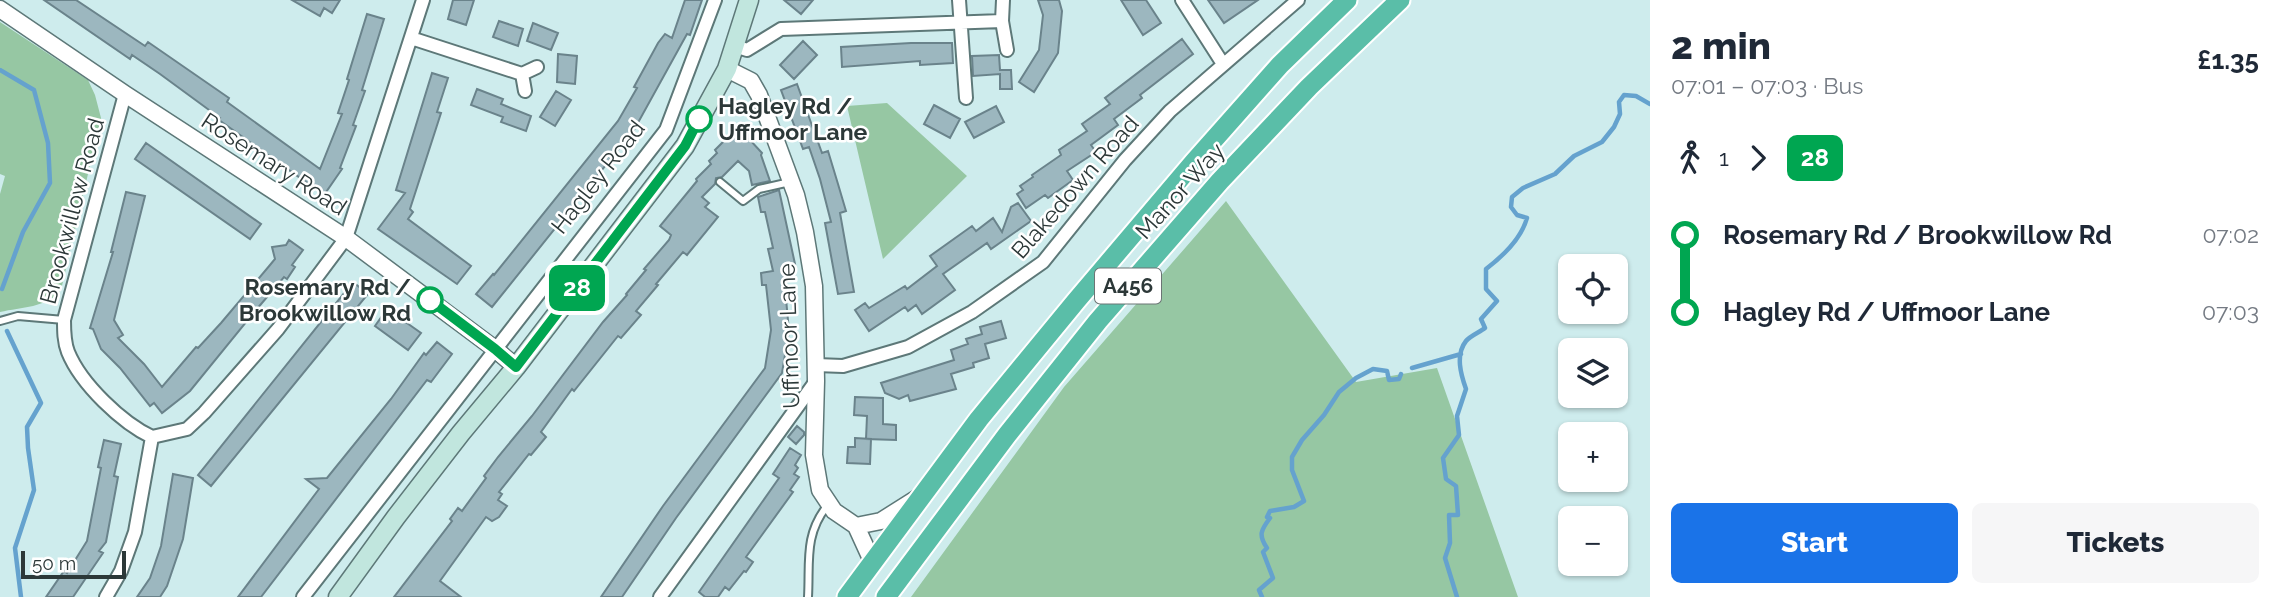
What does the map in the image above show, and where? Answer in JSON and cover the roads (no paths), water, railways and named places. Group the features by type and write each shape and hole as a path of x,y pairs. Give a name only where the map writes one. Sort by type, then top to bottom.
{"highway":[{"name":"Manor Way","path":"847,597 979,419 1076,301 1280,65 1347,0"},
{"name":"Manor Way","path":"886,597 1007,435 1098,321 1220,181 1300,96 1400,0"}],"main road":[{"path":"338,597 445,454 516,367 685,146 727,69 749,0"}],"street":[{"path":"106,597 121,571 135,532 152,438 187,429 204,413 278,329 346,238 421,0"},
{"name":"Hagley Road","path":"303,597 666,130 715,0"},
{"path":"959,0 966,97"},
{"path":"1003,0 1007,51"},
{"path":"1182,0 1223,64"},
{"name":"Blakedown Road","path":"816,373 908,347 972,312 1043,262 1125,160 1170,111 1298,0"},
{"name":"Rosemary Road","path":"0,9 346,238 516,367"},
{"path":"736,46 747,50 781,29 1003,21"},
{"path":"411,38 522,74 537,66"},
{"name":"Uffmoor Lane","path":"727,69 751,81 759,95 791,181 805,232 814,286 814,455 820,489 828,505"},
{"path":"522,74 525,91"},
{"name":"Brookwillow Road","path":"125,94 64,320 64,336 69,353 86,380 113,410 152,438"},
{"path":"660,597 816,373"},
{"path":"856,526 881,521 927,492"},
{"path":"828,505 856,526 872,561"}],"lane":[{"path":"720,182 743,201 759,189 791,181"},
{"path":"0,321 18,316 64,320"},
{"path":"808,597 810,535 817,519 828,505"}],"waterway":[{"path":"0,70 34,90 48,143 50,183 23,232 2,289"},
{"path":"1457,597 1445,558 1450,543 1449,515 1458,515 1456,486 1446,479 1443,458 1459,435 1457,416 1466,389 1460,365 1461,352 1468,339 1485,328 1481,319 1497,301 1486,289 1486,269 1511,246 1527,218 1517,215 1511,207 1512,197 1523,188 1555,174 1574,156 1602,142 1614,127 1620,114 1619,102 1624,95 1636,96 1650,104"},
{"path":"7,331 41,403 27,427 34,490 15,548 21,597"},
{"path":"1412,368 1461,354"},
{"path":"1262,597 1259,590 1273,578 1263,552 1267,548 1262,540 1263,529 1270,518 1267,517 1270,511 1294,507 1304,501 1292,470 1292,457 1302,440 1324,415 1339,392 1356,378 1373,369 1387,371 1389,380 1399,379 1401,374"}],"place":[{"name":"Hagley Rd / Uffmoor Lane","path":"699,119"},
{"name":"Rosemary Rd / Brookwillow Rd","path":"430,300"}]}
